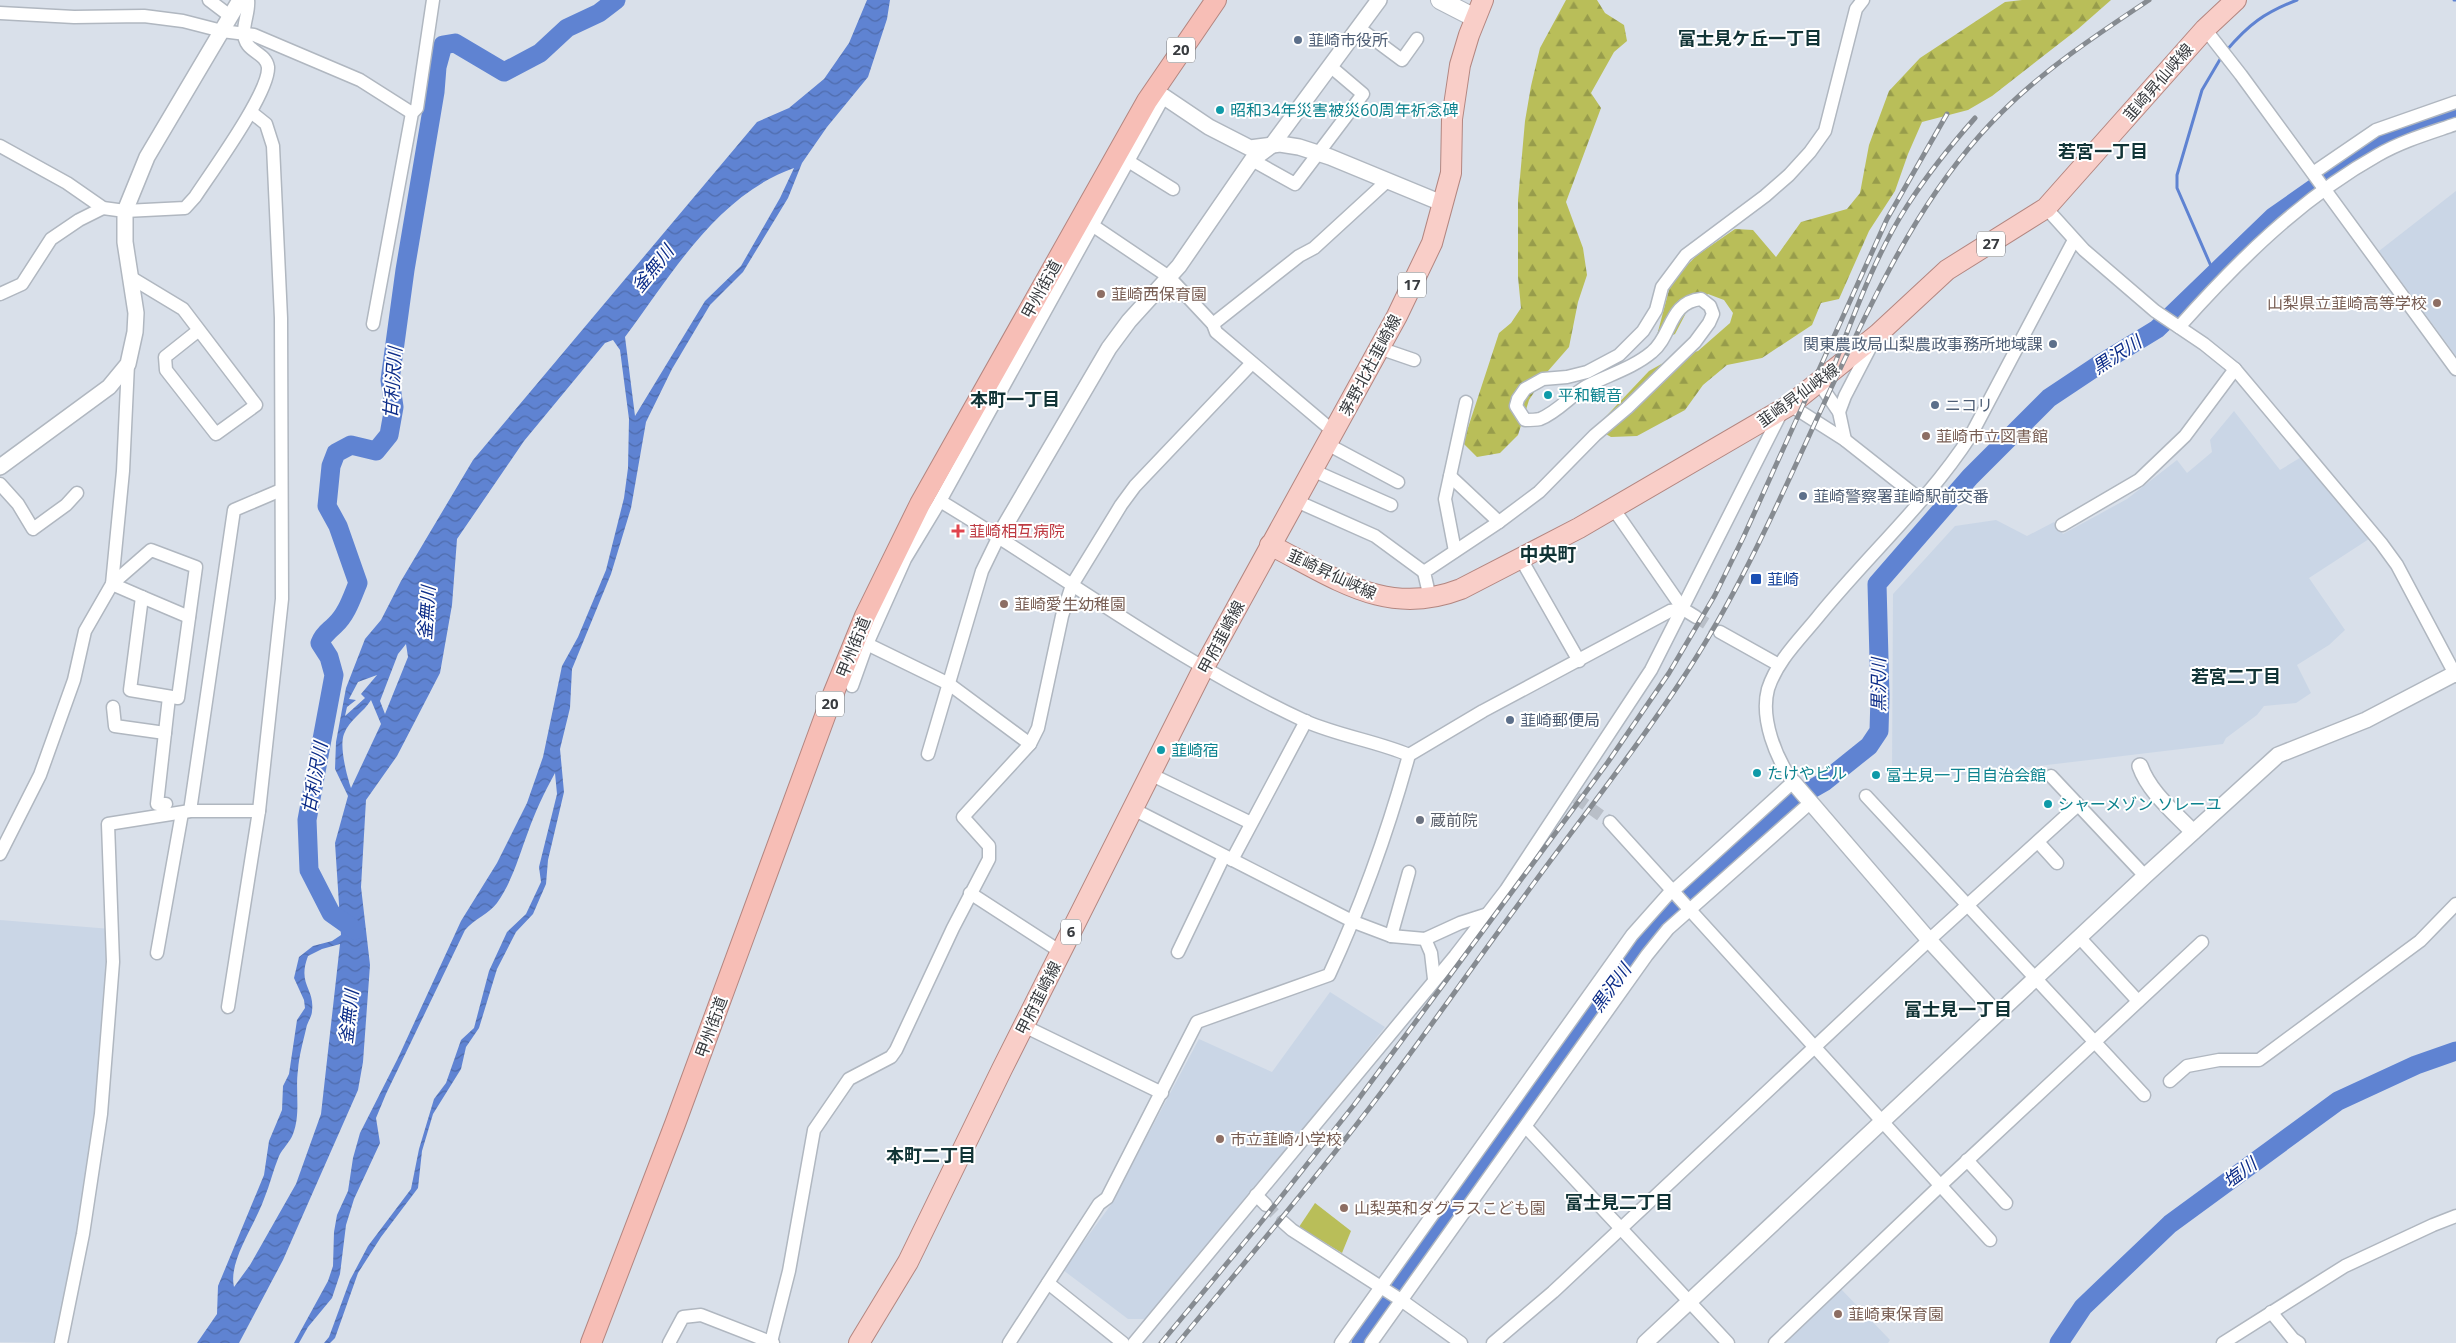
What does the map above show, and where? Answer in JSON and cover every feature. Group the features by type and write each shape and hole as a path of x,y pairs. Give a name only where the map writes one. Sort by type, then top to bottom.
{"highway":[{"name":"甲州街道","path":"591,1343 675,1124 832,697 865,616 920,504 1159,93 1216,0"}],"main road":[{"path":"1440,0 1479,9"},
{"name":"韮崎昇仙峡線","path":"1270,545 1352,587 1383,598 1409,600 1430,598 1461,589 1521,559 1614,508 1786,408 1878,334 1948,270 2046,208 2205,29 2236,0"},
{"name":"茅野北杜韮崎線","path":"1270,545 1331,438 1432,243 1451,173 1452,119 1459,73 1479,9"},
{"name":"甲府韮崎線","path":"859,1343 908,1262 1203,669 1270,545"}],"street":[{"path":"210,0 230,16"},
{"path":"112,584 123,471 128,364 136,332 136,313 125,242 125,211 147,157 240,0"},
{"path":"0,146 67,184 103,208 125,211 185,208 195,198 251,112 266,75 268,67 264,57 247,44 243,34 248,0"},
{"path":"373,324 412,113 417,108 433,0"},
{"path":"928,754 982,571 999,536 1109,348 1129,321 1169,277 1224,203 1252,160 1272,144 1379,0"},
{"path":"1424,572 1499,522 1539,492 1595,435 1634,402 1705,331 1713,314 1710,306 1701,300 1689,301 1681,307 1670,321 1662,342 1640,361 1587,386 1539,419 1525,420 1516,406 1518,399 1525,389 1543,379 1567,377 1587,372 1619,355 1631,345 1644,331 1656,310 1662,287 1686,255 1771,191 1810,152 1825,131 1856,9 1863,0"},
{"path":"0,13 74,17 144,16 183,21 222,31 254,36 360,80 412,113"},
{"path":"1359,28 1402,60 1417,39"},
{"path":"2205,29 2325,189 2456,369"},
{"path":"1252,160 1295,184 1363,94 1330,66"},
{"path":"852,686 867,644 905,559 940,501 1128,161 1159,93 1209,127 1250,148 1272,144 1299,147 1444,204"},
{"path":"2313,173 2376,130 2456,102"},
{"path":"228,1007 259,811 282,599 280,260 273,146 266,124 251,112"},
{"path":"2177,326 2229,271 2278,226 2325,189 2377,155 2404,142 2456,124"},
{"path":"1128,161 1173,189"},
{"path":"1213,324 1299,256 1314,248 1386,182"},
{"path":"0,294 22,284 51,238 79,220 103,208"},
{"path":"1645,1343 2144,876 2278,755 2366,720 2456,674 2400,570 2381,543 2235,369 2162,315 2074,240 2046,208"},
{"path":"1092,225 1169,277 1213,324 1216,332 1252,363 1331,438 1398,482"},
{"path":"1997,1014 1929,940 1793,782 1778,759 1772,744 1768,717 1768,690 1779,665 1845,584 1921,500 1957,456 1971,435 2074,240"},
{"path":"130,276 183,309 256,404 216,434 166,370 165,357 199,330"},
{"path":"1839,412 1845,396 1878,334"},
{"path":"1379,348 1414,360"},
{"path":"669,1343 683,1318 701,1315 772,1342 788,1271 814,1130 850,1079 890,1057 896,1050 970,893 989,860 989,846 963,817 1030,744 1038,728 1062,616 1072,585 1121,505 1136,486 1252,363"},
{"path":"0,467 109,387 128,364"},
{"path":"2062,525 2138,480 2186,436 2235,369"},
{"path":"1819,383 1839,412 1845,440"},
{"path":"1455,551 1445,499 1466,402"},
{"path":"1134,1343 1488,914 1572,796 1651,670 1786,408 1845,440 1921,500"},
{"path":"1312,470 1391,505"},
{"path":"1450,476 1499,522"},
{"path":"0,484 6,488 18,504 33,529 66,505 77,493"},
{"path":"157,954 186,812 234,510 281,490"},
{"path":"1294,500 1375,536 1424,572 1430,598"},
{"path":"940,501 999,536 1203,669 1306,722 1409,755"},
{"path":"1614,508 1683,609 1696,616"},
{"path":"0,854 40,775 74,680 85,631 112,584 151,550 196,567 178,698 130,690 142,597"},
{"path":"1521,559 1579,661"},
{"path":"112,584 189,617"},
{"path":"1009,1343 1099,1204 1107,1198 1197,1022 1328,976 1354,922 1392,819 1409,755 1483,711 1670,611 1683,609"},
{"path":"1720,632 1779,665"},
{"path":"867,644 949,684 1030,744"},
{"path":"166,804 157,804 169,697"},
{"path":"113,707 115,726 165,733"},
{"path":"1178,952 1228,858 1252,823 1306,722"},
{"path":"2140,766 2144,778 2152,788 2193,832"},
{"path":"1150,774 1252,823"},
{"path":"2051,776 2144,876"},
{"path":"1341,1343 1632,935 1673,890 1793,782"},
{"path":"1866,796 2144,1095"},
{"path":"1371,1343 1647,955 1668,929 1810,803"},
{"path":"1493,1343 1513,1328 1929,940 2078,805"},
{"path":"1133,809 1354,922 1391,936 1425,939 1488,914"},
{"path":"61,1343 82,1234 101,1114 113,962 108,824 186,812 259,811"},
{"path":"1610,822 1942,1184 1990,1240"},
{"path":"2038,842 2057,863"},
{"path":"1391,936 1409,872"},
{"path":"970,893 1061,952"},
{"path":"2170,1081 2187,1066 2219,1060 2259,1060 2420,941 2456,904"},
{"path":"2079,937 2138,1001"},
{"path":"1425,939 1431,953 1434,979"},
{"path":"1775,1343 1967,1160 2202,942"},
{"path":"1024,1026 1162,1093"},
{"path":"1526,1127 1728,1343"},
{"path":"1967,1160 2006,1203"},
{"path":"1256,1196 1266,1205"},
{"path":"2223,1343 2345,1266 2456,1216"},
{"path":"1283,1222 1292,1230 1401,1300 1460,1343"},
{"path":"1048,1283 1123,1343"},
{"path":"2271,1312 2292,1339 2300,1343"}],"shaded area":[{"name":"山梨県立韮崎高等学校","path":"2456,191 2456,356 2379,251"},
{"path":"2234,411 2280,470 2303,456 2372,537 2309,578 2345,630 2329,645 2297,665 2311,693 2296,703 2264,706 2257,715 2226,738 2223,744 1955,776 1892,776 1893,594 1955,526 1996,520 2027,536 2054,522 2063,534 2127,499 2177,460 2187,473 2212,452 2210,440"},
{"path":"0,920 111,929 97,1134 59,1343 0,1342"},
{"name":"市立韮崎小学校","path":"1330,992 1385,1027 1151,1319 1128,1319 1063,1270 1110,1206 1199,1039 1272,1072"},
{"name":"韮崎東保育園","path":"1839,1287 1890,1340 1888,1343 1782,1343"}],"green space":[{"path":"1566,0 1597,0 1605,13 1624,25 1627,41 1614,52 1591,93 1601,108 1566,202 1583,248 1587,275 1578,302 1569,347 1548,371 1529,400 1518,435 1500,453 1477,457 1463,443 1499,333 1511,323 1521,308 1518,277 1518,200 1525,121 1531,86 1540,48"},
{"path":"2022,0 2111,0 2078,29 1992,96 1968,110 1922,122 1895,191 1869,231 1839,299 1821,303 1812,325 1762,358 1727,365 1703,385 1685,410 1637,436 1611,437 1595,428 1649,371 1672,358 1698,351 1730,323 1733,313 1724,300 1708,294 1687,311 1675,334 1655,343 1671,282 1696,256 1735,229 1753,230 1776,257 1801,222 1847,209 1860,193 1869,145 1889,91 1920,58 2005,2"},
{"path":"1315,1203 1351,1231 1342,1253 1299,1227"}],"water":[{"name":"釜無川","path":"867,0 890,0 887,19 868,77 827,127 802,163 788,198 743,272 710,305 672,369 646,422 631,508 611,574 572,669 570,708 560,749 564,792 548,860 546,884 533,914 516,932 497,969 479,1028 466,1047 461,1069 433,1114 422,1151 418,1188 381,1237 358,1273 335,1338 330,1343 324,1343 329,1337 350,1280 368,1246 411,1189 419,1149 434,1099 446,1083 461,1040 474,1028 489,971 507,932 526,914 541,882 539,867 557,794 555,773 534,817 507,886 494,907 465,930 386,1094 376,1118 380,1143 354,1199 346,1225 340,1274 332,1298 308,1327 299,1343 294,1343 328,1281 333,1266 334,1232 337,1215 348,1191 353,1158 360,1133 398,1058 461,921 497,863 527,803 543,757 562,666 578,637 606,570 624,498 628,468 629,419 620,350 613,340 605,343 524,441 457,539 452,605 440,673 397,756 366,800 361,887 370,965 363,1062 358,1090 283,1260 239,1343 197,1343 217,1314 218,1286 264,1175 269,1141 282,1110 283,1086 289,1074 297,1020 305,1008 304,1000 294,978 299,957 313,946 332,941 341,935 335,843 348,796 335,769 336,742 346,688 365,639 381,620 401,581 473,460 757,122 789,108 824,79 849,43","holes":["794,168 780,198 741,266 705,301 635,416 625,337 698,239 742,197 767,180","406,644 408,657 385,714 380,701 398,654","377,675 361,694 365,698 345,716 347,707 356,700 349,699 358,682","371,700 381,724 351,788 342,746 344,734 349,724","340,944 321,1114 296,1184 250,1265 234,1287 233,1277 238,1255 260,1209 279,1156 292,1137 297,1118 299,1060 312,1011 311,997 304,974 308,956 322,949"]}],"waterway":[{"name":"甘利沢川","path":"355,930 331,913 309,870 307,820 334,675 329,657 320,643 343,616 358,583 338,526 327,506 331,466 336,453 351,445 376,451 389,435 394,407 390,380 405,270 435,92 437,67 443,45 455,43 504,72 540,53 567,28 599,13 616,0"},
{"path":"2226,51 2242,33 2258,20 2297,0"},
{"path":"2214,273 2177,188 2177,175 2202,90 2222,56"},
{"name":"黒沢川","path":"1361,1343 1522,1112 1663,917 1743,840 1789,802 1824,782 1869,746 1879,731 1877,584 1970,477 2049,398 2157,329 2273,217 2370,149 2456,117"},
{"name":"塩川","path":"2059,1343 2083,1307 2170,1224 2338,1101 2416,1065 2456,1051"}],"tunnel":[{"path":"1696,617 1720,632"},
{"path":"1576,798 1610,822"},
{"path":"1266,1205 1283,1222"}],"railway":[{"path":"1178,1343 1295,1202 1384,1089 1662,710 1730,600 1772,516 1867,313 1899,251 1956,164 2002,112 2036,81 2149,0"},
{"path":"1161,1343 1262,1221 1354,1105 1608,762 1669,673 1715,595 1743,538 1887,219 1947,114"},
{"path":"1834,366 1867,284 1896,224 1931,172 1975,118"}],"place":[{"name":"韮崎市役所","path":"1298,40"},
{"name":"昭和34年災害被災60周年祈念碑","path":"1220,110"},
{"name":"韮崎西保育園","path":"1101,294"},
{"name":"山梨県立韮崎高等学校","path":"2437,303"},
{"name":"関東農政局山梨農政事務所地域課","path":"2053,344"},
{"name":"平和観音","path":"1548,395"},
{"name":"ニコリ","path":"1935,405"},
{"name":"韮崎市立図書館","path":"1926,436"},
{"name":"韮崎警察署韮崎駅前交番","path":"1803,496"},
{"name":"韮崎相互病院","path":"958,531"},
{"name":"韮崎","path":"1756,579"},
{"name":"韮崎愛生幼稚園","path":"1004,604"},
{"name":"韮崎郵便局","path":"1510,720"},
{"name":"韮崎宿","path":"1161,750"},
{"name":"たけやビル","path":"1757,773"},
{"name":"富士見一丁目自治会館","path":"1876,775"},
{"name":"シャーメゾン ソレーユ","path":"2048,804"},
{"name":"蔵前院","path":"1420,820"},
{"name":"市立韮崎小学校","path":"1220,1139"},
{"name":"山梨英和ダグラスこども園","path":"1344,1208"},
{"name":"韮崎東保育園","path":"1838,1314"}],"district":[{"name":"富士見ケ丘一丁目","path":"1750,39"},
{"name":"若宮一丁目","path":"2103,152"},
{"name":"本町一丁目","path":"1015,400"},
{"name":"中央町","path":"1548,554"},
{"name":"若宮二丁目","path":"2236,677"},
{"name":"富士見一丁目","path":"1958,1010"},
{"name":"本町二丁目","path":"931,1156"},
{"name":"富士見二丁目","path":"1619,1203"}]}
